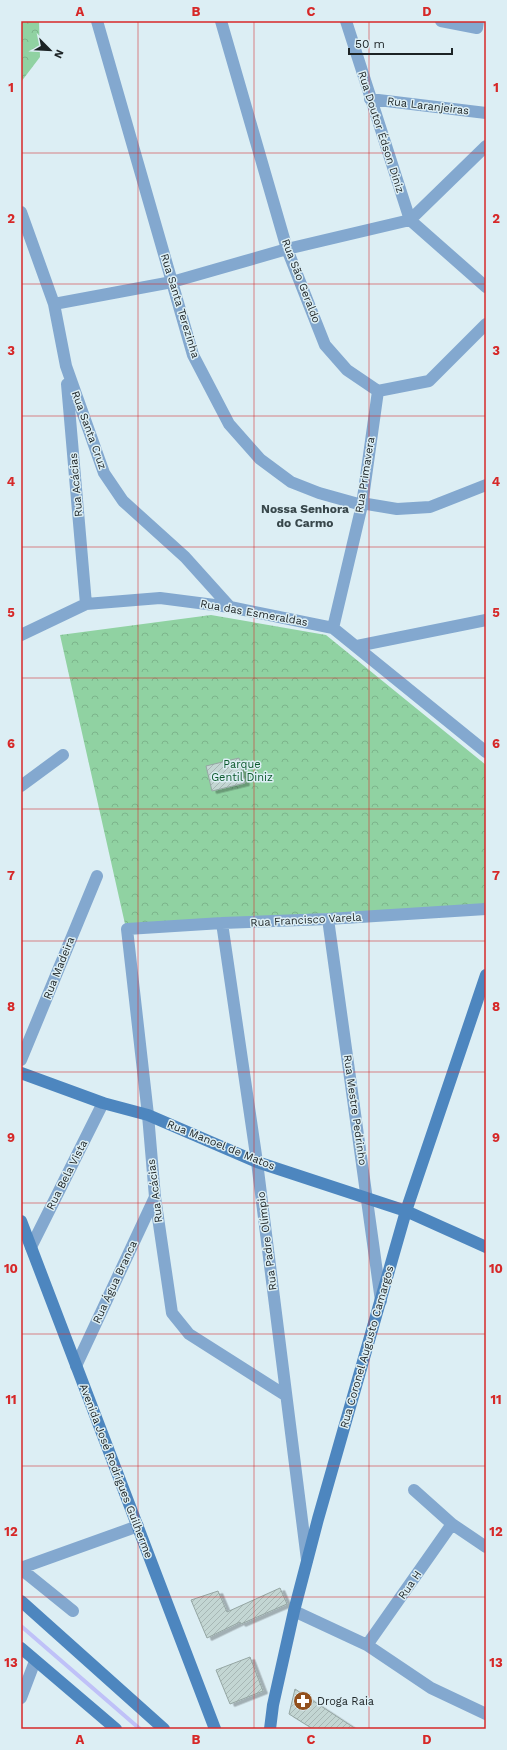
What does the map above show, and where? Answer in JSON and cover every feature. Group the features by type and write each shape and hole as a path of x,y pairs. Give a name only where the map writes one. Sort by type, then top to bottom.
{"main road":[{"name":"Rua Coronel Augusto Camargos","path":"268,1727 307,1560 406,1211 486,975"},
{"name":"Rua Manoel de Matos","path":"21,1072 103,1102 148,1115 257,1162 406,1211 486,1247"},
{"name":"Avenida José Rodrigues Guilherme","path":"21,1221 214,1724 222,1729"},
{"path":"21,1601 164,1729"},
{"path":"21,1648 116,1729"}],"street":[{"name":"Rua Santa Terezinha","path":"97,21 193,355 230,424 260,459 290,482 319,493 362,504 397,509 430,507 486,485"},
{"name":"Rua São Geraldo","path":"221,21 287,249 325,345 347,370 378,391"},
{"name":"Rua Doutor Édson Diniz","path":"346,21 410,220"},
{"path":"441,21 478,25"},
{"name":"Rua Laranjeiras","path":"370,99 486,114"},
{"path":"54,304 172,282 287,249 410,220 486,146"},
{"name":"Rua Santa Cruz","path":"21,212 54,304 66,366 104,473 123,501 185,557 230,607"},
{"path":"410,220 486,288"},
{"path":"378,391 429,381 486,324"},
{"name":"Rua Acácias","path":"66,366 86,604"},
{"name":"Rua Primavera","path":"333,628 362,504 378,391"},
{"name":"Rua das Esmeraldas","path":"21,636 86,604 160,598 230,607 333,628 486,752"},
{"path":"357,646 486,620"},
{"path":"21,786 63,755"},
{"name":"Rua Madeira","path":"21,1060 97,876"},
{"name":"Rua Francisco Varela","path":"127,929 222,923 328,919 486,908"},
{"name":"Rua Mestre Pedrinho","path":"328,919 368,1198 381,1301"},
{"name":"Rua Padre Olímpio","path":"222,923 257,1162 285,1395 307,1560"},
{"name":"Rua Acácias","path":"127,929 148,1115 155,1197 172,1313 189,1334 285,1395"},
{"name":"Rua Bela Vista","path":"31,1247 103,1102"},
{"name":"Rua Água Branca","path":"76,1366 155,1197"},
{"path":"414,1490 452,1524 486,1546"},
{"name":"Rua H","path":"367,1645 452,1524"},
{"path":"21,1568 138,1526"},
{"path":"21,1568 73,1611"},
{"path":"294,1611 367,1645 431,1688 486,1714"},
{"path":"21,1698 35,1661"}],"green space":[{"path":"21,21 39,21 40,57 21,82"},
{"name":"Parque Gentil Diniz","path":"211,615 326,635 486,765 486,905 125,924 60,635"}],"building":[{"path":"239,758 245,783 212,791 206,766"},
{"path":"280,1588 287,1604 241,1624 240,1622 207,1638 191,1600 218,1591 227,1612"},
{"path":"250,1657 263,1691 230,1704 216,1670"},
{"name":"Droga Raia","path":"295,1689 356,1729 313,1729 289,1714"}],"waterway":[{"path":"21,1626 140,1729"}],"place":[{"name":"Droga Raia","path":"303,1701"}],"district":[{"name":"Nossa Senhora do Carmo","path":"305,516"}]}
